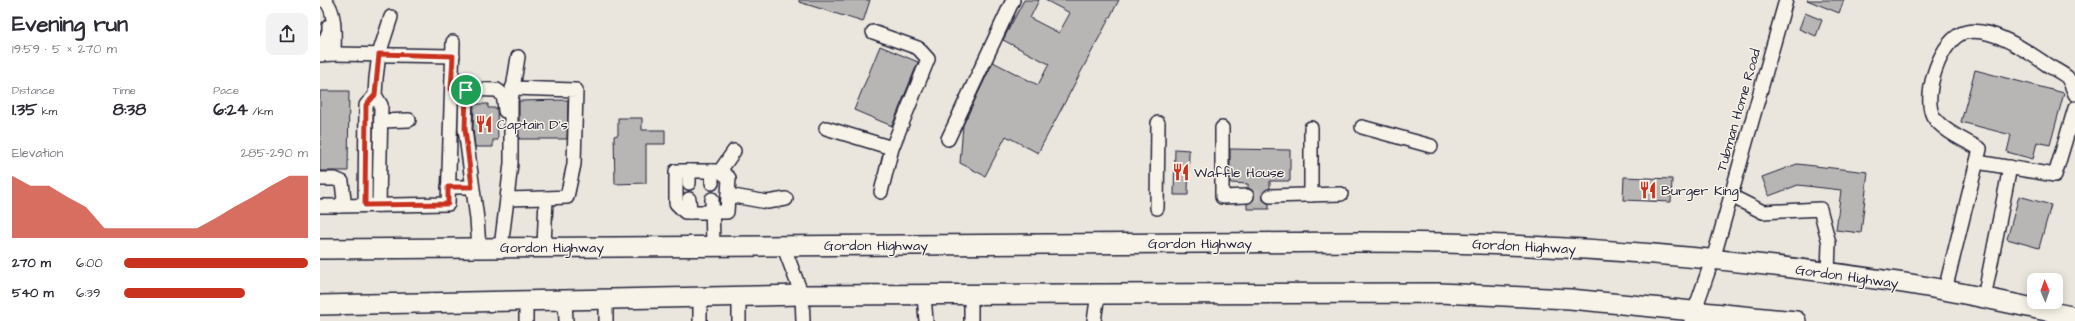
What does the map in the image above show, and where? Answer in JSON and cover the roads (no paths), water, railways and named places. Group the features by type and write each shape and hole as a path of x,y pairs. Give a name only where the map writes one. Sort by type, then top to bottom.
{"highway":[{"name":"Gordon Highway","path":"320,249 1434,242 1572,248 1713,260 1828,273 1945,290 2075,317"},
{"path":"320,305 802,295 1439,293 1570,299 1694,315 1796,321"}],"street":[{"path":"948,139 1014,0"},
{"name":"Tubman Home Road","path":"1694,315 1713,260 1786,0"},
{"path":"320,45 324,43 329,31 328,17 324,2"},
{"path":"324,2 331,10 334,24 334,54"},
{"path":"365,205 366,105 375,95 379,54 391,17"},
{"path":"873,32 918,48 928,59 892,148 881,192"},
{"path":"1945,290 1980,149 1949,131 1933,116 1930,97 1936,65 1952,41 1965,32 1983,32 2019,46 2067,78 2075,94"},
{"path":"320,206 448,204 453,42"},
{"path":"320,55 379,54 453,56"},
{"path":"501,247 512,148 512,88 518,57"},
{"path":"507,200 567,197 574,164 576,90 512,88"},
{"path":"451,89 497,90 502,93 504,98 506,134 512,148"},
{"path":"466,90 465,129 477,219 479,248"},
{"path":"375,95 381,105 379,205"},
{"path":"1977,162 2055,175 2075,108"},
{"path":"381,121 409,120"},
{"path":"1157,208 1158,123"},
{"path":"1362,127 1431,146"},
{"path":"826,128 892,148"},
{"path":"1222,128 1222,197 1247,196"},
{"path":"1311,128 1311,195"},
{"path":"715,175 734,150"},
{"path":"1984,298 2010,167"},
{"path":"676,170 689,177 715,175 729,178 727,212 712,206 685,212 676,203 676,170"},
{"path":"320,179 335,179 342,182 344,200 340,206"},
{"path":"448,187 472,187"},
{"path":"1270,196 1341,194"},
{"path":"728,195 767,202 786,199"},
{"path":"1731,196 1763,212 1820,209 1829,243 1828,273"},
{"path":"544,247 546,198"},
{"path":"689,199 690,212"},
{"path":"712,206 713,246"},
{"path":"784,245 802,295 802,321"},
{"path":"1094,321 1098,294"},
{"path":"924,295 926,321"},
{"path":"971,295 971,321"},
{"path":"739,297 739,321"},
{"path":"700,298 700,321"},
{"path":"565,300 566,321"},
{"path":"606,300 606,321"},
{"path":"526,301 526,321"}],"tunnel":[{"path":"1247,196 1270,196"}],"place":[{"name":"Captain D's","path":"484,124"},
{"name":"Waffle House","path":"1181,172"},
{"name":"Burger King","path":"1648,190"}]}
